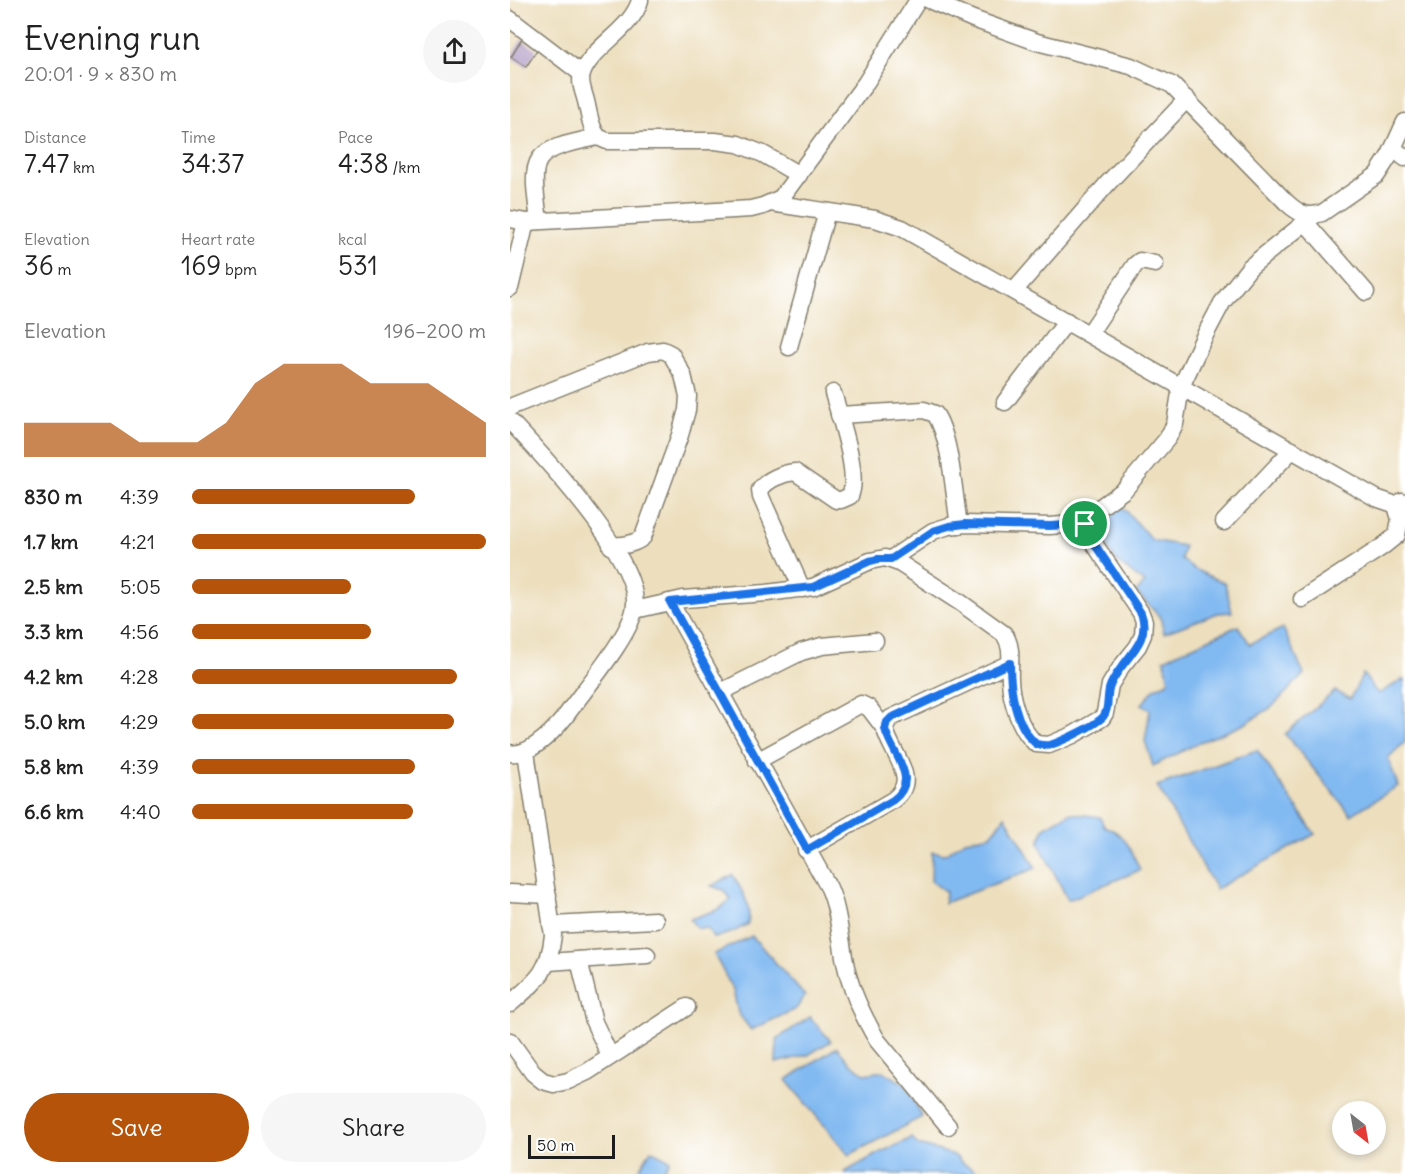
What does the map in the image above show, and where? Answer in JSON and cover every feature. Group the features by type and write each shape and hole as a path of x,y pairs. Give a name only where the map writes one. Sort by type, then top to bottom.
{"street":[{"path":"598,137 591,125 581,82 582,74 590,60 633,16 640,0"},
{"path":"525,221 751,209 781,198 865,84 918,0"},
{"path":"930,0 973,19 1037,42 1131,66 1172,85 1296,212 1309,219 1366,292"},
{"path":"510,19 582,74"},
{"path":"1014,291 1108,183 1187,99"},
{"path":"635,610 670,602 802,589 825,583 870,561 891,559 919,574 998,629 1007,638 1010,645 1011,690 1016,710 1026,732 1036,744 1049,745 1073,735 1102,718 1106,713 1110,685 1120,667 1141,641 1144,621 1137,605 1089,536 1085,518 1131,484 1167,438 1175,424 1181,387 1209,329 1222,303 1250,267 1309,219 1322,213 1372,179 1399,153 1405,122"},
{"path":"510,288 525,221 535,191 535,165 540,156 564,144 598,137 607,141 716,141 738,144 763,154 799,175"},
{"path":"771,203 875,219 902,228 1376,498 1402,504 1397,535 1302,599"},
{"path":"789,347 827,212"},
{"path":"1089,334 1135,265 1140,261 1155,264"},
{"path":"1005,402 1067,321"},
{"path":"510,407 648,352 663,350 671,354 683,375 688,396 687,410 680,435 643,537 630,544 611,546"},
{"path":"802,589 761,497 760,490 766,483 795,472 836,500 850,496 852,475 848,449 833,393"},
{"path":"839,415 924,410 935,414 940,424 948,457 959,525"},
{"path":"510,421 554,469 601,527 623,565 634,592 635,610 619,642 566,716 538,744 518,753 548,895 553,935 549,962 537,978 510,1004"},
{"path":"1224,522 1292,450"},
{"path":"891,559 933,531 959,525 1085,524"},
{"path":"670,602 834,901 848,978 863,1015 877,1040 948,1126"},
{"path":"719,693 801,652 822,646 875,641"},
{"path":"885,729 887,722 895,715 1010,663"},
{"path":"757,761 861,704 869,708 885,729 906,777 903,791 893,800 807,850"},
{"path":"510,892 548,895"},
{"path":"551,925 654,920"},
{"path":"549,962 647,955"},
{"path":"579,960 594,1022 610,1056"},
{"path":"510,1041 533,1073 543,1081 554,1084 568,1081 587,1072 687,1006"}],"water":[{"path":"1121,505 1152,540 1184,546 1181,559 1196,570 1225,583 1232,612 1218,613 1164,633 1160,617 1136,592 1145,583 1117,562 1097,532"},
{"path":"1238,626 1250,644 1283,628 1304,674 1272,707 1243,725 1198,743 1153,766 1145,741 1150,710 1142,704 1154,689 1169,681 1164,659"},
{"path":"1363,674 1378,694 1404,679 1405,742 1388,758 1398,786 1351,815 1285,734 1335,691 1350,699"},
{"path":"1257,750 1315,834 1216,889 1157,786"},
{"path":"1070,813 1100,817 1104,826 1118,833 1127,843 1140,870 1068,900 1039,843 1044,828"},
{"path":"1005,816 1036,868 944,903 946,892 931,881 932,852 945,854 965,840 991,835"},
{"path":"733,875 747,904 748,924 714,938 707,928 697,928 690,919 719,909 731,899 723,890 711,886"},
{"path":"752,936 805,996 796,1009 751,1030 738,1013 733,990 714,954"},
{"path":"810,1017 831,1041 808,1055 776,1063 777,1039"},
{"path":"837,1047 848,1061 865,1074 883,1071 905,1084 922,1117 849,1155 786,1080"},
{"path":"912,1138 918,1145 954,1155 981,1174 846,1174 845,1172 879,1153"},
{"path":"651,1150 670,1160 663,1171 665,1174 643,1174 640,1167"}],"building":[{"path":"522,39 537,50 526,67 511,57"}],"route":[{"path":"1085,524 1089,536 1137,605 1144,621 1141,641 1120,667 1110,685 1106,713 1102,718 1073,735 1049,745 1036,744 1026,732 1016,710 1011,690 1010,663 891,718 885,729 906,777 903,791 893,800 807,850 670,602 813,587 870,561 891,559 933,531 949,526 1085,524"}]}
